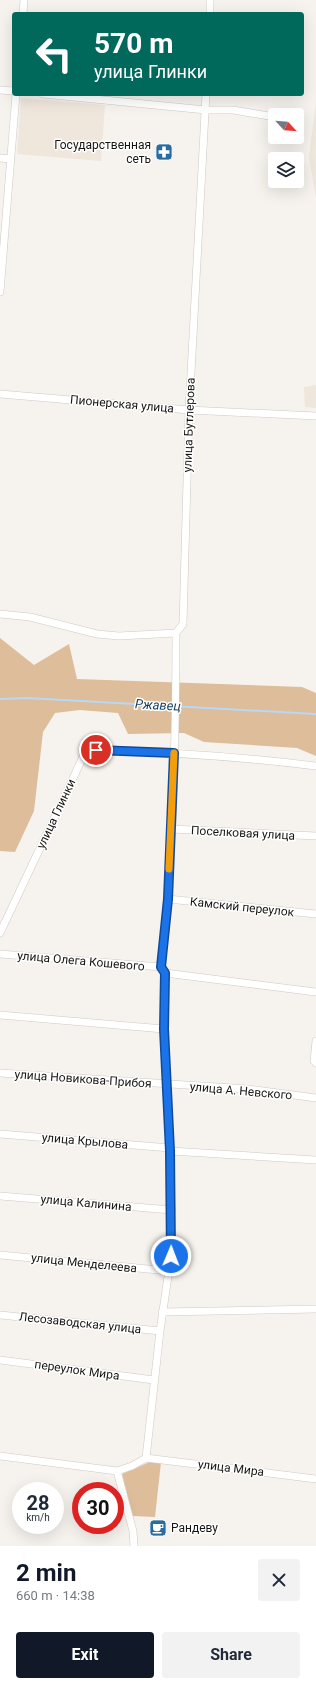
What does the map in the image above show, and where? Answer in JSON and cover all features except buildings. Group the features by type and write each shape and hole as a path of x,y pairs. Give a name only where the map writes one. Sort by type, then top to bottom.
{"street":[{"path":"23,12 24,0"},
{"path":"210,0 210,12"},
{"path":"0,90 12,91"},
{"path":"0,292 16,96"},
{"path":"63,96 206,110 233,110 268,116"},
{"name":"улица Бутлерова","path":"174,753 176,727 176,633 183,624 189,410 206,96"},
{"path":"0,158 10,159"},
{"name":"Пионерская улица","path":"0,394 189,410 316,416"},
{"path":"0,614 30,617 97,634 119,636 176,633"},
{"name":"улица Глинки","path":"0,933 83,757 89,751 174,753 248,758 316,766"},
{"path":"0,1456 117,1471 132,1466 146,1458 162,1312 171,1256 172,1210 166,1085 163,970 168,899 174,753"},
{"name":"Поселковая улица","path":"171,829 316,836"},
{"name":"Камский переулок","path":"168,899 316,914"},
{"name":"улица Олега Кошевого","path":"0,954 163,970 316,992"},
{"path":"0,1015 164,1029"},
{"path":"316,1041 314,1061 316,1063"},
{"name":"улица Новикова-Прибоя","path":"0,1074 166,1085"},
{"name":"улица А. Невского","path":"166,1085 248,1089 316,1098"},
{"name":"улица Крылова","path":"0,1134 170,1150"},
{"path":"170,1150 316,1160"},
{"name":"улица Калинина","path":"0,1196 172,1210"},
{"name":"улица Менделеева","path":"0,1255 169,1272"},
{"path":"162,1312 316,1309"},
{"name":"Лесозаводская улица","path":"0,1314 160,1331"},
{"name":"переулок Мира","path":"0,1360 154,1380"},
{"name":"улица Мира","path":"146,1458 316,1479"},
{"path":"117,1471 133,1531 134,1546"}],"shaded area":[{"path":"21,98 105,105 101,161 17,154"},
{"path":"316,102 316,198 309,157"},
{"path":"316,385 316,408 305,407 304,387"},
{"path":"0,638 34,665 69,644 77,679 302,687 316,693 316,756 297,748 204,742 184,733 128,734 118,713 80,710 55,713 43,732 34,811 15,852 0,851"},
{"path":"152,1461 161,1462 155,1517 133,1516 122,1474"}],"waterway":[{"name":"Ржавец","path":"0,699 27,698 316,714"}],"slow traffic":[{"path":"169,869 174,753"}],"place":[{"name":"Государственная сеть","path":"164,152"},
{"name":"Рандеву","path":"158,1528"}],"route":[{"path":"96,750 174,753 168,899 161,967 165,973 164,1029 170,1148 172,1224 171,1256"}]}
